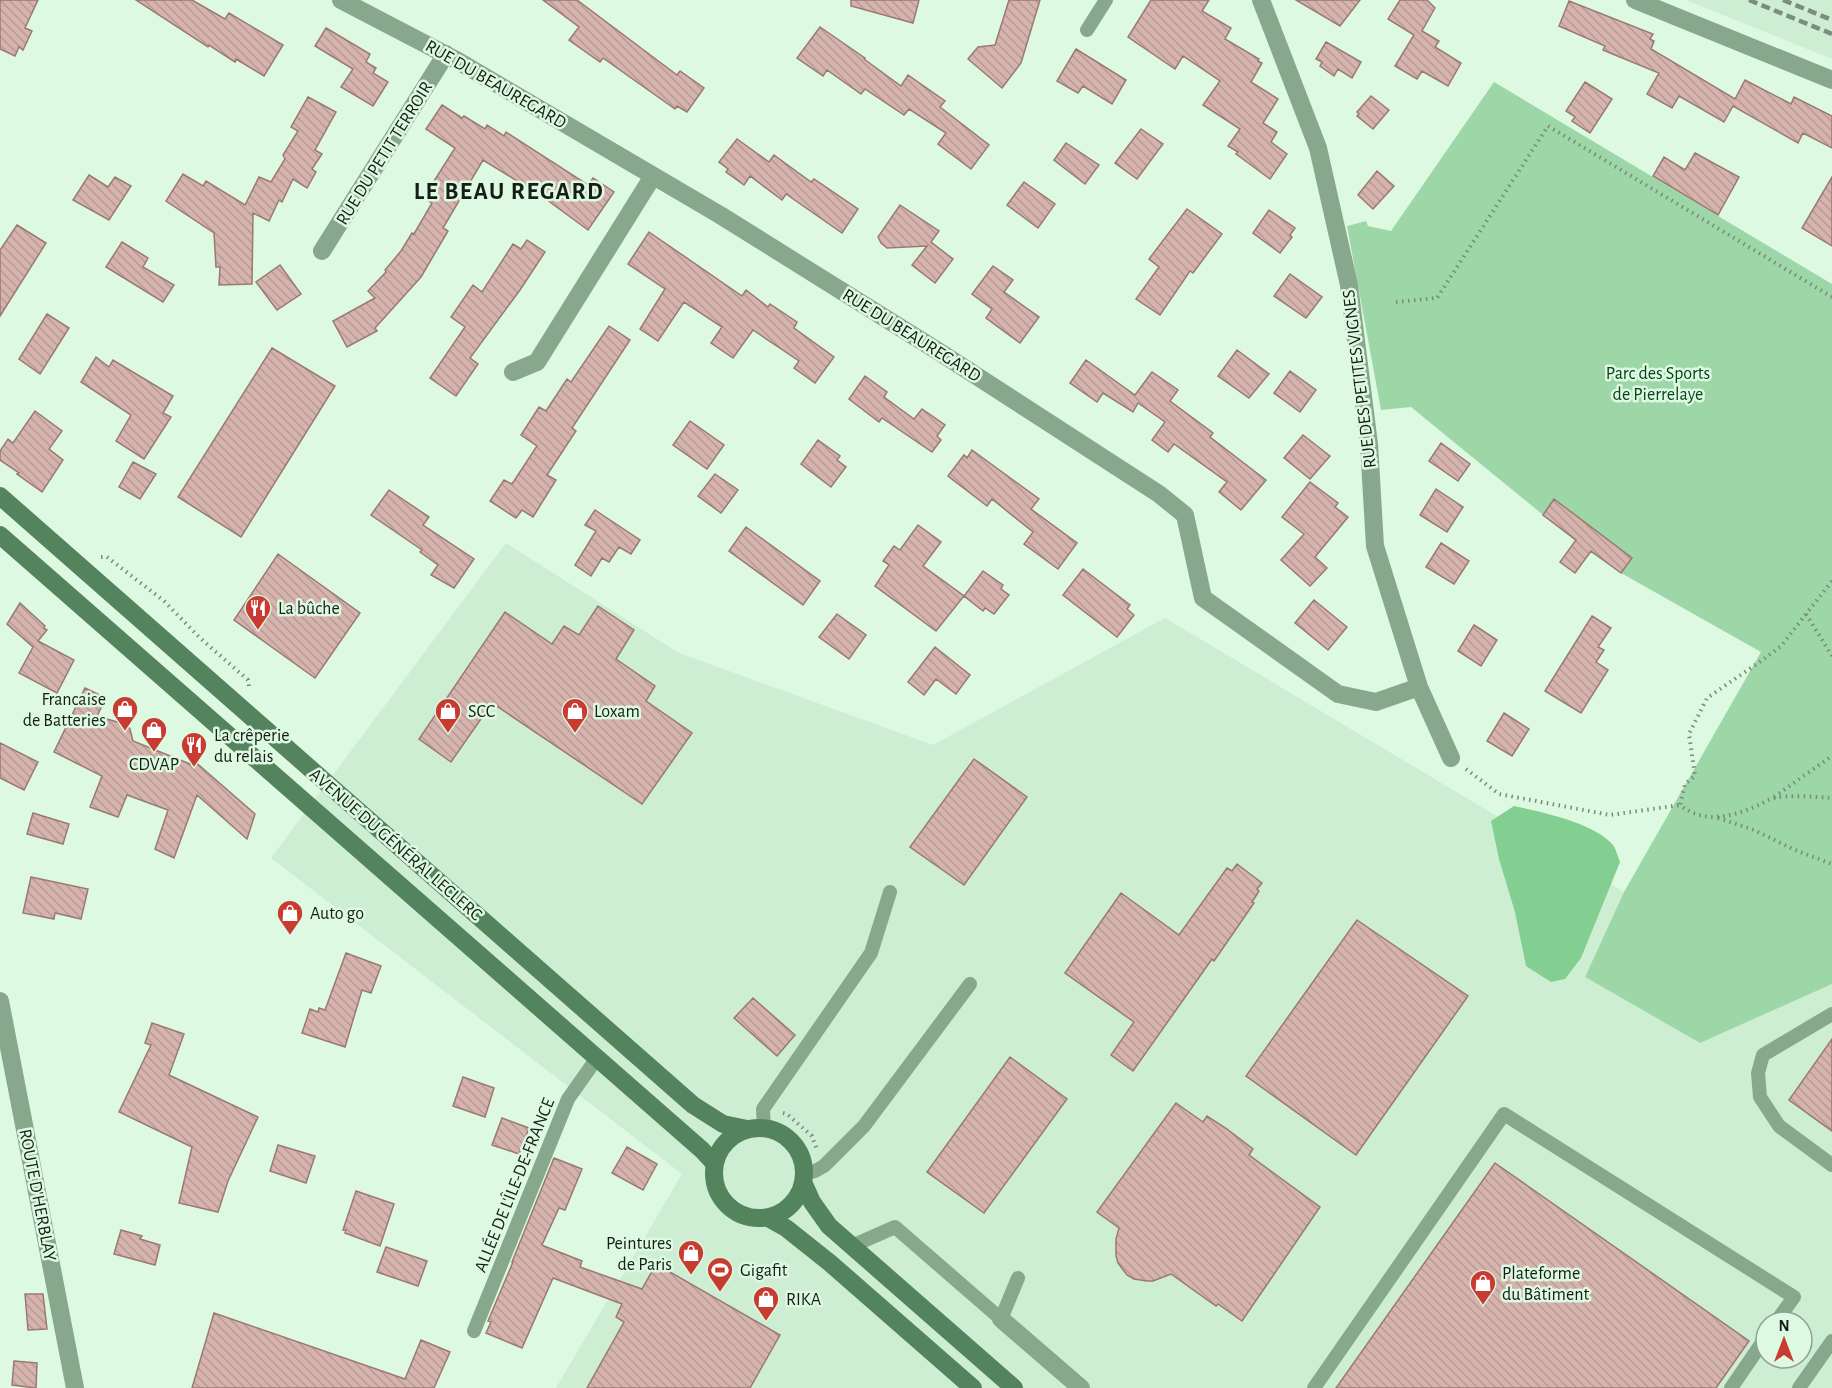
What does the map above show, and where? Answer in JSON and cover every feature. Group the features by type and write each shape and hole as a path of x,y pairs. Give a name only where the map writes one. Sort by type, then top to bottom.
{"main road":[{"name":"AVENUE DU GÉNÉRAL LECLERC","path":"0,496 693,1105 723,1124 781,1134 789,1140 800,1155 812,1202 824,1219 1014,1388"},
{"name":"AVENUE DU GÉNÉRAL LECLERC","path":"0,535 702,1150 714,1163"},
{"path":"756,1129 732,1136 721,1148 714,1163 714,1182 721,1199 727,1206 742,1216 768,1218 778,1214 795,1201 804,1177"},
{"path":"768,1218 786,1228 830,1263 973,1388"}],"street":[{"name":"RUE DU BEAUREGARD","path":"341,0 446,54 720,215 941,353 1160,494 1185,515 1203,598 1338,694 1376,702 1419,687"},
{"name":"RUE DES PETITES VIGNES","path":"1261,0 1318,148 1348,285 1369,444 1375,546 1419,687 1451,758"},
{"path":"1635,0 1832,80"},
{"name":"RUE DU PETIT TERROIR","path":"322,251 446,54"},
{"path":"513,372 537,362 653,176"},
{"name":"ROUTE D'HERBLAY","path":"0,1001 75,1388"},
{"path":"1001,1319 1081,1388"}],"lane":[{"path":"1087,30 1106,0"},
{"path":"756,1129 763,1109 871,953 890,892"},
{"path":"804,1177 824,1166 864,1126 970,984"},
{"path":"1832,1014 1763,1055 1758,1073 1760,1097 1779,1126 1832,1165"},
{"name":"ALLÉE DE L'ÎLE-DE-FRANCE","path":"474,1331 568,1099 597,1058"},
{"path":"1314,1388 1504,1114 1794,1297 1785,1310"},
{"path":"852,1246 895,1227 1001,1319 1018,1278"},
{"path":"1798,1388 1832,1341"},
{"path":"1731,1388 1754,1354"}],"path":[{"path":"1396,302 1437,298 1548,126 1832,297"},
{"path":"1680,805 1685,784 1695,776 1689,734 1707,698 1781,646 1832,581"},
{"path":"1806,614 1832,656"},
{"path":"1717,818 1772,799 1832,756"},
{"path":"1451,758 1500,794 1610,815 1680,805 1689,813 1717,818 1754,830 1795,850 1832,864"},
{"path":"1772,799 1832,798"}],"shaded area":[{"path":"1686,0 1832,0 1832,59"},
{"path":"506,543 679,653 933,745 1165,618 1624,892 1585,977 1700,1043 1832,984 1832,1388 556,1388 682,1174 271,858"},
{"path":"1514,806 1567,820 1594,830 1613,845 1620,862 1581,958 1565,979 1551,982 1526,966 1515,912 1499,859 1491,821"}],"green space":[{"name":"Parc des Sports de Pierrelaye","path":"1494,82 1832,284 1832,984 1700,1043 1585,977 1624,892 1761,652 1621,573 1590,552 1575,573 1560,562 1575,541 1411,407 1381,410 1347,226 1366,221 1368,226 1391,231"}],"building":[{"path":"0,0 38,0 25,28 32,31 23,50 19,47 15,56 0,49"},
{"path":"136,0 192,0 225,19 229,13 283,45 264,76 236,59 235,62 209,45 208,47"},
{"path":"543,0 577,0 677,75 680,71 704,88 687,112 677,106 675,109 603,58 600,62 569,40 579,27"},
{"path":"851,0 919,0 913,23 851,6"},
{"path":"1009,0 1040,0 1021,63 1002,88 968,59 978,47 995,45"},
{"path":"1151,0 1209,0 1202,11 1231,28 1225,39 1262,63 1251,82 1278,99 1263,123 1277,132 1271,142 1287,154 1270,179 1228,146 1240,129 1203,105 1220,81 1183,56 1175,69 1128,37"},
{"path":"1296,0 1360,0 1340,26"},
{"path":"1400,0 1427,0 1435,8 1422,31 1439,41 1435,47 1461,63 1448,86 1422,71 1417,79 1395,66 1414,35 1388,19"},
{"path":"1569,1 1653,34 1650,39 1654,41 1651,49 1735,99 1745,80 1791,104 1794,97 1832,116 1832,148 1803,133 1798,143 1733,106 1724,122 1679,96 1672,108 1647,94 1659,73 1603,50 1605,46 1559,26"},
{"path":"820,27 901,86 908,75 945,101 940,107 989,145 971,169 938,144 946,133 909,109 904,115 865,89 861,94 827,70 823,76 797,58"},
{"path":"326,28 370,54 366,62 376,68 373,73 388,82 373,106 341,87 353,69 315,46"},
{"path":"1326,42 1361,62 1352,78 1338,69 1334,76 1320,66 1322,62 1316,59"},
{"path":"1076,49 1126,80 1112,104 1083,86 1078,93 1057,81"},
{"path":"1585,82 1612,99 1590,133 1572,121 1575,117 1566,111"},
{"path":"1371,96 1389,110 1373,129 1357,116 1359,114 1357,112"},
{"path":"308,97 336,112 315,150 322,154 312,169 316,172 307,188 293,179 282,202 279,200 269,221 253,213 252,284 219,285 220,267 216,267 214,233 166,201 183,174 203,186 206,181 245,205 259,177 271,182 285,159 283,155 298,131 291,127"},
{"path":"442,105 485,129 487,125 504,136 506,132 588,185 593,178 614,192 588,230 543,197 483,160 443,228 448,231 421,277 375,328 377,331 347,347 333,321 375,298 368,291 386,272 385,270 412,233 414,234 432,203 427,200 437,182 434,181 455,148 426,129"},
{"path":"1141,129 1163,144 1137,179 1115,163"},
{"path":"737,139 769,162 774,155 811,182 814,179 858,209 842,233 786,194 782,200 750,176 744,185 726,172 728,169 719,162"},
{"path":"1066,143 1099,165 1085,184 1054,160"},
{"path":"1695,153 1739,177 1718,215 1653,176 1664,157 1685,170"},
{"path":"1377,171 1394,186 1373,209 1358,195"},
{"path":"89,175 108,187 115,177 131,186 109,220 73,200"},
{"path":"1832,177 1832,246 1802,228"},
{"path":"1024,182 1055,204 1038,228 1007,205"},
{"path":"900,205 939,231 931,242 953,259 935,283 912,265 927,246 887,248 878,237"},
{"path":"1187,209 1222,234 1193,273 1190,271 1160,315 1136,299 1159,267 1149,259"},
{"path":"1269,210 1295,228 1290,235 1292,237 1280,253 1253,233"},
{"path":"17,225 46,243 0,316 0,250"},
{"path":"649,232 742,296 746,290 768,307 770,304 797,322 794,328 834,357 815,383 794,368 799,361 753,330 733,358 711,343 722,327 684,302 658,341 640,329 665,289 628,264"},
{"path":"527,240 545,252 470,358 478,364 456,396 430,378 465,327 451,317 473,285 482,292 513,244 521,249"},
{"path":"122,242 148,258 143,267 174,285 163,302 106,267"},
{"path":"280,265 301,294 277,310 256,282"},
{"path":"993,266 1013,280 1004,292 1039,317 1020,343 986,318 992,309 972,294"},
{"path":"1290,274 1322,297 1306,318 1274,296"},
{"path":"47,314 69,328 40,374 19,359"},
{"path":"609,326 630,340 572,428 576,431 547,475 556,480 533,517 522,510 516,518 490,501 504,480 512,484 537,446 521,435 539,407 546,411 567,379 571,382"},
{"path":"272,348 335,386 241,537 178,497"},
{"path":"1237,350 1269,374 1249,398 1218,376"},
{"path":"96,357 109,367 113,360 173,396 163,413 171,417 144,459 116,441 131,415 81,382"},
{"path":"1086,360 1135,395 1152,372 1178,390 1170,401 1213,433 1210,437 1266,480 1241,510 1219,492 1227,482 1174,444 1168,452 1152,440 1165,422 1138,403 1133,412 1103,393 1097,402 1070,383"},
{"path":"1290,371 1316,390 1300,412 1274,393"},
{"path":"865,376 887,392 884,397 914,419 922,409 945,425 937,436 941,440 932,452 882,418 879,422 849,399"},
{"path":"35,411 62,431 49,449 63,460 42,492 0,460 0,451 8,439 13,443"},
{"path":"690,421 724,445 707,469 673,445"},
{"path":"1303,435 1330,456 1310,479 1284,458"},
{"path":"818,440 840,456 837,460 846,467 831,487 801,464"},
{"path":"1441,443 1470,464 1458,481 1429,461"},
{"path":"972,450 1039,499 1031,509 1077,543 1058,569 1024,544 1033,532 992,499 987,506 948,476 964,455 967,458"},
{"path":"133,462 156,474 140,499 119,487"},
{"path":"715,474 738,490 721,513 698,496"},
{"path":"1310,482 1338,503 1335,507 1348,517 1315,557 1327,568 1310,586 1281,560 1304,534 1282,517"},
{"path":"1436,489 1463,507 1447,532 1420,515"},
{"path":"389,490 429,517 423,525 474,559 454,588 431,575 438,565 420,552 422,550 371,515"},
{"path":"1554,499 1632,558 1621,573 1591,551 1575,573 1560,562 1576,540 1543,515"},
{"path":"595,510 640,540 631,554 619,547 609,562 602,558 591,576 575,565 596,531 585,525"},
{"path":"918,525 941,542 923,566 964,596 936,631 875,586 889,565 883,561 894,546 900,550"},
{"path":"746,527 820,581 803,605 729,551"},
{"path":"1441,543 1469,561 1454,584 1426,567"},
{"path":"278,554 360,613 315,678 234,620"},
{"path":"1083,569 1130,605 1127,609 1134,615 1117,637 1063,595"},
{"path":"983,571 1003,585 1001,589 1009,595 994,614 985,608 983,611 964,596"},
{"path":"1314,600 1347,627 1328,650 1295,623"},
{"path":"20,603 47,630 38,641 74,660 57,693 19,673 33,647 7,624"},
{"path":"598,606 634,630 616,659 655,686 646,701 692,733 642,804 492,703 451,762 419,739 505,612 552,644 564,626 579,635"},
{"path":"837,614 866,635 849,659 819,637"},
{"path":"1592,616 1611,628 1598,647 1604,650 1596,662 1608,670 1581,713 1545,691"},
{"path":"1474,625 1497,640 1481,666 1458,651"},
{"path":"935,647 970,675 956,694 936,679 924,695 908,682"},
{"path":"85,688 106,698 97,716 127,725 133,741 190,764 193,760 255,814 247,839 197,795 174,858 155,849 168,810 127,795 118,817 90,807 102,776 54,752"},
{"path":"1504,713 1529,729 1512,756 1487,741"},
{"path":"0,743 38,762 24,790 0,778"},
{"path":"974,759 1027,797 964,885 910,847"},
{"path":"33,813 69,824 63,844 27,834"},
{"path":"1237,864 1262,883 1257,889 1259,891 1252,902 1254,903 1133,1071 1111,1055 1134,1022 1065,973 1121,893 1179,935 1227,868 1232,871"},
{"path":"31,877 88,889 81,919 55,913 54,919 23,913"},
{"path":"1357,920 1468,996 1356,1155 1246,1076"},
{"path":"346,953 381,966 371,993 362,990 345,1047 302,1033 310,1009 318,1012 319,1008 325,1010"},
{"path":"753,998 795,1035 777,1056 734,1018"},
{"path":"152,1023 184,1034 169,1075 258,1117 228,1181 218,1212 179,1203 192,1147 119,1112 151,1045 145,1043"},
{"path":"1832,1039 1832,1131 1789,1100"},
{"path":"1010,1057 1067,1099 984,1213 927,1172"},
{"path":"463,1077 494,1088 485,1117 453,1106"},
{"path":"1176,1103 1203,1122 1207,1116 1227,1129 1253,1149 1249,1155 1320,1207 1242,1321 1218,1304 1216,1306 1171,1274 1153,1281 1134,1279 1127,1275 1116,1256 1116,1239 1119,1228 1097,1212"},
{"path":"502,1118 529,1128 519,1154 492,1145"},
{"path":"278,1145 315,1156 306,1183 270,1171"},
{"path":"627,1147 657,1164 643,1190 612,1173"},
{"path":"554,1158 582,1169 565,1210 559,1208 542,1245 582,1261 580,1267 642,1289 656,1264 780,1335 750,1388 587,1388 624,1322 616,1317 622,1304 553,1278 522,1348 486,1333 491,1322 488,1321"},
{"name":"Plateforme du Bâtiment","path":"1495,1163 1749,1341 1716,1388 1336,1388"},
{"path":"356,1191 394,1204 380,1246 345,1233 346,1230 343,1230"},
{"path":"121,1230 142,1236 140,1239 160,1245 155,1265 114,1254"},
{"path":"386,1247 427,1261 418,1286 377,1272"},
{"path":"25,1294 43,1294 47,1329 28,1330"},
{"path":"214,1313 405,1379 421,1340 450,1352 434,1388 192,1388"},
{"path":"14,1361 37,1363 36,1388 12,1385"}],"railway":[{"path":"1749,0 1832,34"},
{"path":"1783,0 1832,20"}],"place":[{"name":"La bûche","path":"258,631"},
{"name":"Francaise de Batteries","path":"125,732"},
{"name":"SCC","path":"448,734"},
{"name":"Loxam","path":"575,734"},
{"name":"CDVAP","path":"154,753"},
{"name":"La crêperie du relais","path":"194,768"},
{"name":"Auto go","path":"290,936"},
{"name":"Peintures de Paris","path":"691,1276"},
{"name":"Gigafit","path":"720,1293"},
{"name":"Plateforme du Bâtiment","path":"1483,1306"},
{"name":"RIKA","path":"766,1322"}],"district":[{"name":"LE BEAU REGARD","path":"509,191"}]}
